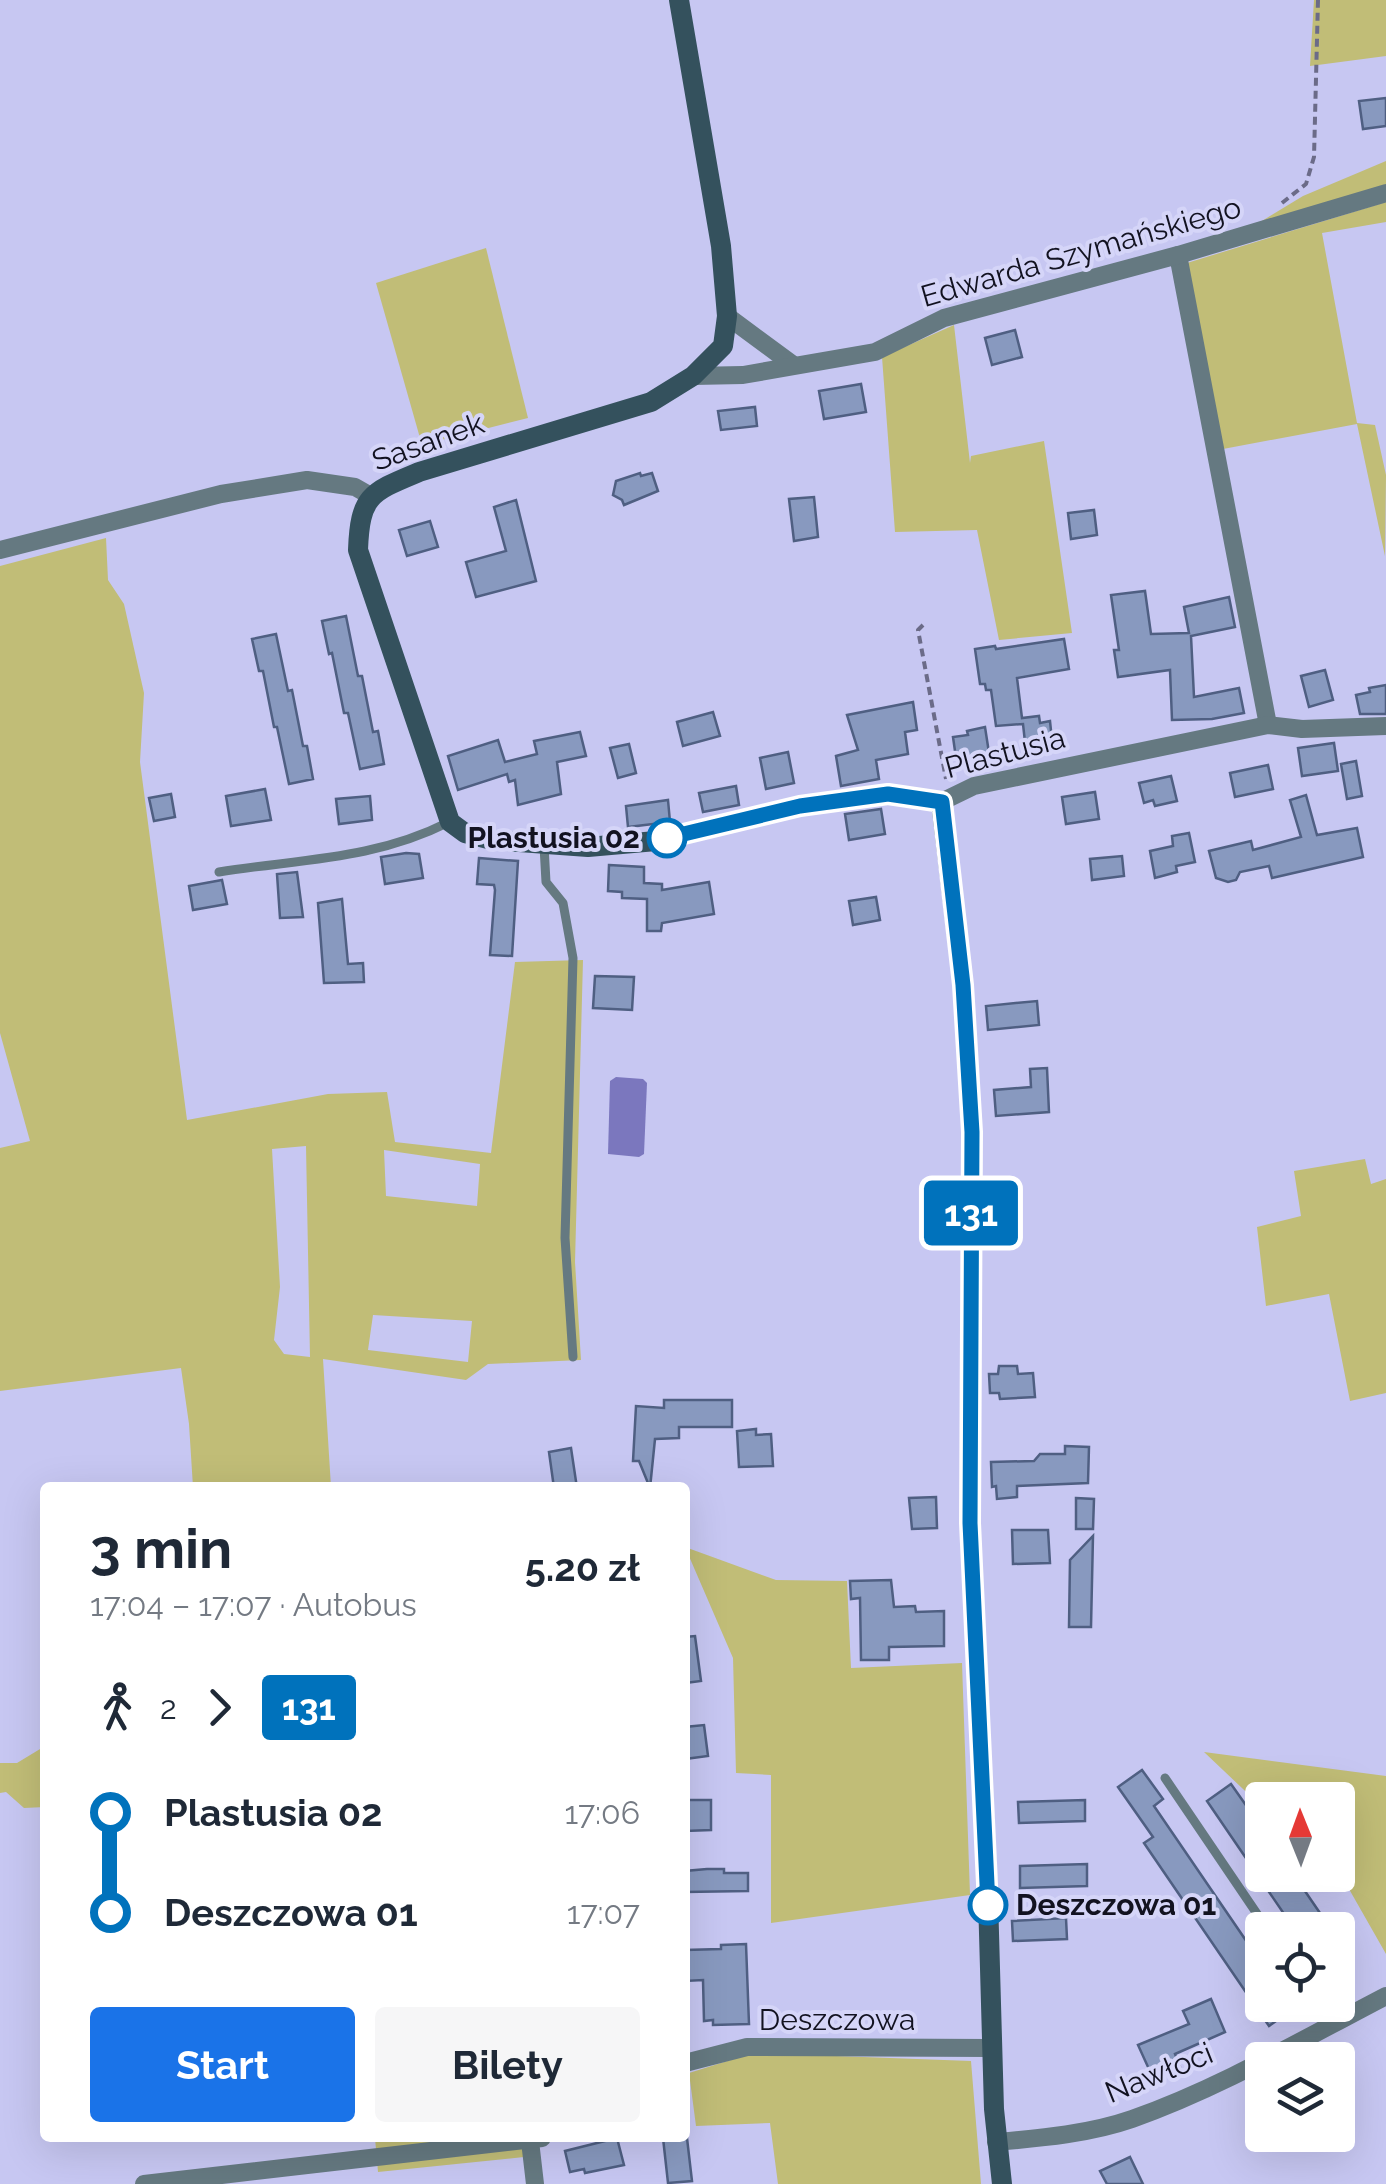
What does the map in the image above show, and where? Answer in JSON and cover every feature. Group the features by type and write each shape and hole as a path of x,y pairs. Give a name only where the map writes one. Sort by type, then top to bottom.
{"street":[{"path":"679,0 721,246 727,316 723,346 694,376"},
{"name":"Edwarda Szymańskiego","path":"694,376 743,375 874,352 944,318 1178,256 1386,194"},
{"path":"1178,256 1268,725"},
{"path":"727,316 792,364"},
{"name":"Sasanek","path":"0,550 221,494 307,480 355,488 369,495 419,472 652,402 694,376"},
{"path":"369,495 360,518 358,550 450,822"},
{"name":"Plastusia","path":"450,822 465,833 544,844 588,847 656,841 800,806 888,794 942,802 974,786 1268,725 1302,729 1386,726"},
{"path":"942,802 963,985 972,1132 970,1523 991,2048 1002,2184"},
{"name":"Nawłoci","path":"996,2142 1066,2134 1130,2120 1206,2087 1386,1996"},
{"name":"Deszczowa","path":"690,2062 748,2047 991,2048"},
{"path":"144,2184 510,2142"},
{"path":"535,2184 536,2142"}],"lane":[{"path":"219,872 339,858 411,840 450,822"},
{"path":"544,844 546,882 563,903 573,958 565,1238 573,1357"},
{"path":"1164,1778 1256,1912"}],"path":[{"path":"1270,209 1306,184 1314,157 1318,0"},
{"path":"922,625 918,630 946,769"}],"shaded area":[{"path":"1314,0 1386,0 1386,56 1310,66"},
{"path":"1386,161 1386,189 1257,224 1303,196"},
{"path":"1386,202 1386,222 1322,233 1357,423 1375,425 1386,475 1385,556 1357,424 1223,449 1187,263"},
{"path":"486,248 528,418 422,445 376,283"},
{"path":"954,325 970,463 971,456 1044,441 1072,633 999,640 977,530 895,532 882,357"},
{"path":"106,538 108,580 124,604 144,693 140,762 187,1120 328,1094 387,1092 395,1142 491,1153 515,962 583,960 575,1262 581,1360 488,1364 466,1380 323,1359 331,1482 193,1482 181,1368 0,1391 0,1148 30,1141 0,1033 0,566","holes":["306,1146 310,1357 284,1354 274,1340 280,1287 272,1149","384,1150 480,1164 477,1206 386,1196","373,1315 472,1321 468,1362 368,1350"]},
{"path":"616,1077 643,1079 647,1083 644,1154 639,1157 608,1154 610,1081"},
{"path":"1365,1159 1371,1184 1386,1179 1386,1393 1350,1401 1329,1294 1266,1306 1257,1227 1301,1216 1294,1171"},
{"path":"690,1549 776,1580 847,1581 851,1668 962,1663 970,1895 771,1923 771,1775 736,1773 733,1658 690,1559"},
{"path":"40,1749 40,1807 24,1808 6,1792 0,1793 0,1763 17,1763"},
{"path":"1204,1752 1386,1776 1386,1954 1351,1892 1355,1892 1355,1782 1245,1782 1245,1791"},
{"path":"753,2053 971,2061 981,2184 778,2184 770,2123 696,2126 690,2073"},
{"path":"375,2142 522,2142 524,2157 378,2172"}],"building":[{"path":"1386,98 1386,126 1363,129 1359,101"},
{"path":"1015,330 1022,357 992,365 985,338"},
{"path":"861,384 866,412 824,419 819,391"},
{"path":"755,407 757,426 721,430 718,411"},
{"path":"652,473 658,491 624,505 613,495 616,481"},
{"path":"814,497 818,537 794,541 789,499"},
{"path":"516,500 536,581 476,597 466,562 506,551 494,507"},
{"path":"1094,510 1097,535 1071,539 1068,513"},
{"path":"430,521 438,547 407,556 399,530"},
{"path":"1145,591 1151,634 1189,633 1184,607 1229,597 1235,627 1191,636 1194,697 1239,688 1244,713 1172,720 1170,670 1118,677 1114,650 1119,650 1111,595"},
{"path":"346,616 358,676 362,676 384,764 360,769 322,621"},
{"path":"276,634 313,779 289,784 252,639"},
{"path":"1064,639 1069,669 1017,678 1022,718 1039,716 1040,723 1050,721 1052,740 1025,742 1023,724 996,726 991,690 980,684 975,649"},
{"path":"1325,670 1333,700 1309,707 1301,676"},
{"path":"1386,685 1386,714 1360,714 1356,695"},
{"path":"913,702 917,730 905,732 908,754 876,760 879,779 841,786 836,756 858,750 847,715"},
{"path":"713,712 720,736 683,746 677,722"},
{"path":"985,727 989,753 956,758 953,737"},
{"path":"580,732 586,756 557,762 561,794 518,805 515,780 509,782 507,774 458,790 448,756 498,740 505,762 537,754 534,741"},
{"path":"1334,743 1338,771 1302,776 1298,748"},
{"path":"629,744 636,773 618,778 610,748"},
{"path":"788,752 794,783 766,789 760,758"},
{"path":"1356,761 1362,796 1347,799 1341,764"},
{"path":"1268,765 1273,789 1235,797 1230,773"},
{"path":"1171,776 1177,801 1155,806 1153,800 1144,803 1139,783"},
{"path":"736,786 739,805 703,812 699,793"},
{"path":"265,789 271,820 231,826 226,796"},
{"path":"1095,792 1099,819 1066,824 1062,797"},
{"path":"171,794 175,817 154,821 149,798"},
{"path":"1306,795 1317,835 1357,828 1363,857 1272,878 1269,866 1240,872 1236,880 1228,882 1216,878 1209,851 1251,841 1253,850 1301,837 1290,800"},
{"path":"370,796 372,820 339,824 336,799"},
{"path":"668,800 670,822 628,827 626,806"},
{"path":"881,809 885,834 849,840 845,814"},
{"path":"1189,833 1195,862 1176,866 1177,872 1155,878 1150,851 1173,846 1172,836"},
{"path":"419,854 423,878 385,884 381,857"},
{"path":"1122,856 1124,876 1092,880 1090,859"},
{"path":"479,858 518,861 512,956 490,955 495,890 494,885 477,884"},
{"path":"609,865 644,867 644,883 662,884 662,890 709,882 714,914 662,923 661,931 647,931 647,899 622,898 622,892 608,891"},
{"path":"297,872 303,917 280,918 277,874"},
{"path":"222,880 227,904 193,910 189,886"},
{"path":"876,897 880,920 853,925 849,901"},
{"path":"342,899 348,964 363,963 364,982 324,983 318,903"},
{"path":"595,976 634,977 632,1010 593,1008"},
{"path":"1037,1001 1039,1025 988,1030 986,1006"},
{"path":"1047,1068 1049,1112 996,1116 994,1090 1031,1087 1030,1069"},
{"path":"999,1366 1017,1366 1018,1374 1033,1373 1035,1397 1000,1399 999,1393 990,1393 989,1374 998,1374"},
{"path":"664,1400 732,1400 732,1427 679,1427 679,1438 655,1439 651,1482 648,1482 639,1461 633,1461 636,1406 664,1408"},
{"path":"756,1429 756,1435 771,1434 773,1466 739,1467 737,1431"},
{"path":"1065,1446 1089,1447 1088,1483 1017,1486 1017,1497 997,1499 996,1486 992,1487 991,1462 1034,1461 1040,1454 1065,1454"},
{"path":"571,1448 576,1482 553,1482 549,1452"},
{"path":"936,1497 937,1528 912,1529 909,1498"},
{"path":"1076,1498 1094,1499 1093,1529 1076,1529"},
{"path":"1012,1530 1048,1530 1050,1563 1013,1564"},
{"path":"1093,1536 1091,1627 1069,1627 1070,1560"},
{"path":"891,1580 894,1607 915,1606 916,1612 944,1611 944,1646 889,1647 889,1660 861,1660 860,1598 851,1599 850,1581"},
{"path":"690,1636 695,1636 701,1681 690,1682"},
{"path":"704,1725 708,1756 690,1758 690,1726"},
{"path":"1142,1770 1163,1799 1154,1806 1245,1939 1245,1991 1144,1843 1153,1837 1118,1787"},
{"path":"1231,1784 1245,1804 1245,1857 1207,1801"},
{"path":"690,1800 711,1800 711,1830 690,1831"},
{"path":"1085,1800 1085,1821 1019,1823 1018,1802"},
{"path":"1087,1864 1087,1886 1020,1888 1020,1866"},
{"path":"690,1871 748,1873 748,1891 690,1892"},
{"path":"1269,1892 1306,1892 1319,1912 1283,1912"},
{"path":"1066,1918 1067,1939 1013,1941 1012,1921"},
{"path":"746,1944 749,2024 713,2025 713,2020 704,2021 703,1980 690,1981 690,1950 721,1949 721,1945"},
{"path":"1211,1999 1225,2032 1175,2054 1180,2067 1153,2078 1138,2045 1189,2024 1183,2011"},
{"path":"618,2142 624,2165 570,2172 565,2151"},
{"path":"663,2142 687,2142 692,2181 668,2183"},
{"path":"1130,2157 1143,2184 1107,2184 1100,2171"}],"bus line":[{"name":"131","path":"667,838 800,806 888,794 942,802 963,985 972,1132 970,1523 988,1905"}],"place":[{"name":"Plastusia 02","path":"667,838"},
{"name":"Deszczowa 01","path":"988,1905"}]}
